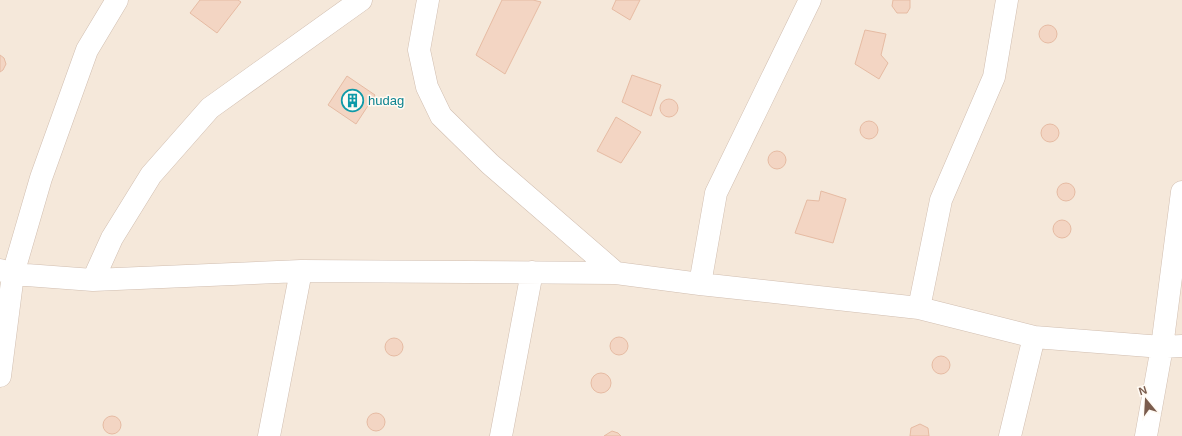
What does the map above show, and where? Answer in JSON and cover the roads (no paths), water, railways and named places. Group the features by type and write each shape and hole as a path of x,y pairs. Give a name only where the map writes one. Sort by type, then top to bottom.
{"street":[{"path":"0,376 7,272 86,50 117,0"},
{"path":"93,280 112,238 151,175 210,108 361,0"},
{"path":"428,0 419,50 427,87 441,116 490,164 616,273"},
{"path":"700,284 716,193 810,0"},
{"path":"918,308 941,200 994,77 1007,0"},
{"path":"1146,436 1172,347 1182,192"},
{"path":"7,272 93,280 301,271 616,273 700,284 918,308 1034,337 1172,347"},
{"path":"269,436 301,271"},
{"path":"500,436 532,272"},
{"path":"1010,436 1034,337"}],"place":[{"name":"hudag","path":"352,100"}]}
